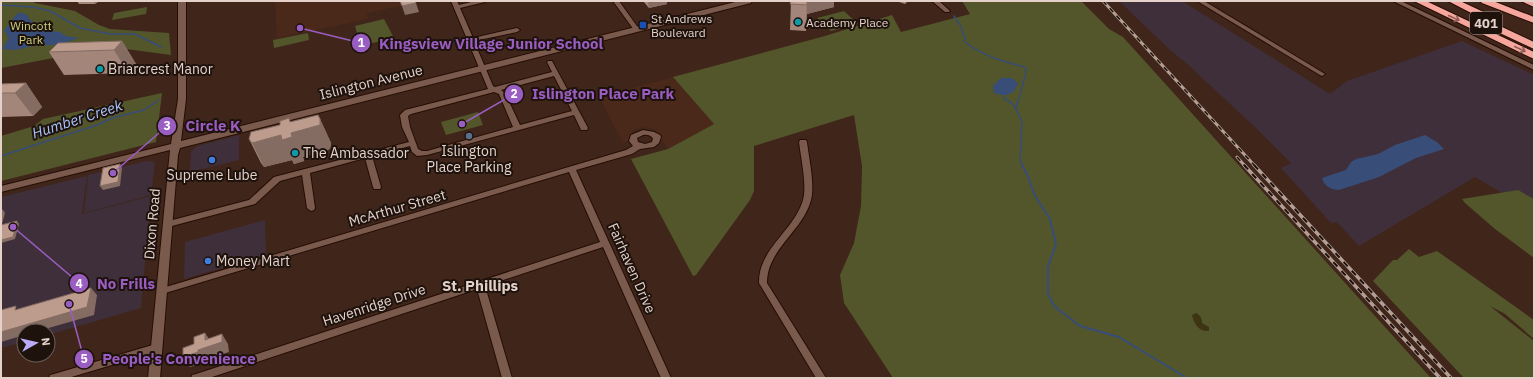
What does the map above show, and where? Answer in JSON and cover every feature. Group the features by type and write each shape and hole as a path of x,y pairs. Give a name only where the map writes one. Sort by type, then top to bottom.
{"highway":[{"name":"401","path":"1419,1 1534,56"},
{"name":"401","path":"1438,1 1534,46"},
{"name":"401","path":"1454,1 1534,38"},
{"name":"401","path":"1485,1 1534,20"},
{"path":"1506,1 1534,17"},
{"path":"1526,1 1534,4"}],"main road":[{"name":"Dixon Road","path":"154,378 168,224 172,156 178,134 181,105 182,1"},
{"name":"Islington Avenue","path":"1,189 748,1"}],"street":[{"path":"482,1 455,4 490,87 502,93 517,127"},
{"path":"616,1 636,29"},
{"path":"935,1 947,11"},
{"path":"1200,1 1322,74"},
{"path":"1396,1 1534,68"},
{"path":"471,40 517,30"},
{"path":"550,62 584,128"},
{"path":"556,73 405,114 406,126 414,143 415,150 420,154 427,153 575,112"},
{"path":"803,142 808,198 802,210 766,264 762,279 763,284 821,378"},
{"path":"168,224 252,202 277,179 414,143"},
{"name":"McArthur Street","path":"162,291 572,170 629,152 639,146"},
{"path":"368,155 377,187"},
{"name":"Fairhaven Drive","path":"572,170 666,378"},
{"path":"306,172 311,208"},
{"name":"Havenridge Drive","path":"196,378 606,243"},
{"path":"480,285 507,378"},
{"path":"54,378 156,348"}],"shaded area":[{"path":"275,1 404,1 405,5 367,13 368,19 277,38"},
{"path":"1119,1 1182,1 1330,94 1347,81 1462,41 1534,75 1534,212 1475,177 1359,246 1337,222 1331,223 1281,168 1291,163 1258,130 1185,62 1170,50"},
{"path":"673,77 714,124 668,149 655,130 646,127 633,130 628,141 623,143 599,97"},
{"path":"239,135 239,160 190,172 191,152 197,146"},
{"path":"146,161 155,162 151,195 84,213 88,175"},
{"path":"87,176 82,214 151,196 141,308 56,333 56,323 16,323 16,344 1,348 1,197"},
{"path":"265,220 266,255 184,279 185,242"}],"green space":[{"name":"Wincott Park","path":"1,1 32,1 35,3 75,11 99,25 110,29 169,33 171,55 111,47 1,68"},
{"path":"962,1 1081,1 1109,29 1123,37 1431,378 893,378 844,303 840,275 854,243 861,206 862,166 854,115 754,146 754,191 750,200 696,275 693,276 631,159 668,149 714,124 673,77 825,36 892,15 901,32 970,14"},
{"path":"147,7 146,14 112,20 114,13"},
{"path":"844,11 858,24 831,31 817,18"},
{"path":"384,19 394,38 364,45 355,26"},
{"path":"308,33 309,40 274,48 273,40"},
{"path":"162,93 156,142 1,181 1,136 34,126 43,119"},
{"path":"478,112 483,125 446,135 441,122"},
{"path":"1518,190 1534,199 1534,258 1495,229 1462,199"},
{"path":"1409,249 1419,257 1437,251 1534,320 1534,339 1505,314 1490,306 1534,341 1534,378 1464,378 1373,281 1393,260 1397,260"}],"sand":[{"path":"1196,313 1202,320 1202,323 1209,327 1209,331 1200,329 1196,324 1192,315"}],"water":[{"path":"20,12 27,15 30,20 43,30 60,32 66,36 79,38 57,45 38,45 15,50 2,49 9,38 4,30"},
{"path":"1001,78 1012,78 1018,83 1012,93 1002,95 994,93 993,86"},
{"path":"1425,135 1437,142 1444,149 1416,158 1379,177 1339,190 1328,187 1323,181 1322,178 1346,170 1351,162 1356,159 1378,154 1395,145"}],"building":[{"path":"400,1 415,1 416,3 402,6"},
{"path":"791,1 807,1 807,5 790,4"},
{"path":"122,41 114,50 49,52 58,43"},
{"path":"26,83 15,93 1,93 1,84"},
{"path":"318,115 320,125 291,133 292,137 282,140 281,135 252,143 249,139 251,132 280,125 280,121 289,118 290,122"},
{"path":"120,164 118,182 100,186 103,168"},
{"path":"17,221 13,237 1,240 1,225"},
{"path":"91,288 87,307 32,323 16,323 16,328 1,332 1,310 16,306 15,310"},
{"path":"205,333 205,340 222,334 222,342 183,357 183,348 194,344 194,337"}],"waterway":[{"path":"1,5 33,7 50,11 80,28 110,34 135,34 161,47"},
{"path":"954,16 959,24"},
{"path":"960,25 965,38 964,41 970,46 993,57 1025,67 1026,73 1016,108"},
{"path":"1004,96 1005,99 1013,104 1022,121 1020,161 1023,166"},
{"name":"Humber Creek","path":"1,156 97,125 112,118 144,110 159,100"},
{"path":"1022,165 1028,176 1034,194 1050,219 1056,244 1048,267 1048,294 1054,306 1080,326 1119,337 1187,378"}],"railway":[{"path":"1103,1 1255,166"},
{"path":"1237,157 1245,166"},
{"path":"1244,165 1440,378"},
{"path":"1254,165 1451,378"}],"place":[{"name":"Academy Place","path":"798,22"},
{"name":"St Andrews Boulevard","path":"643,25"},
{"name":"Kingsview Village Junior School","path":"300,28"},
{"name":"Briarcrest Manor","path":"100,69"},
{"name":"Islington Place Park","path":"462,124"},
{"name":"Islington Place Parking","path":"469,136"},
{"name":"The Ambassador","path":"295,153"},
{"name":"Supreme Lube","path":"212,160"},
{"name":"Circle K","path":"113,173"},
{"name":"No Frills","path":"13,227"},
{"name":"Money Mart","path":"208,261"},
{"name":"People's Convenience","path":"69,304"}],"district":[{"name":"St. Phillips","path":"480,285"}]}
